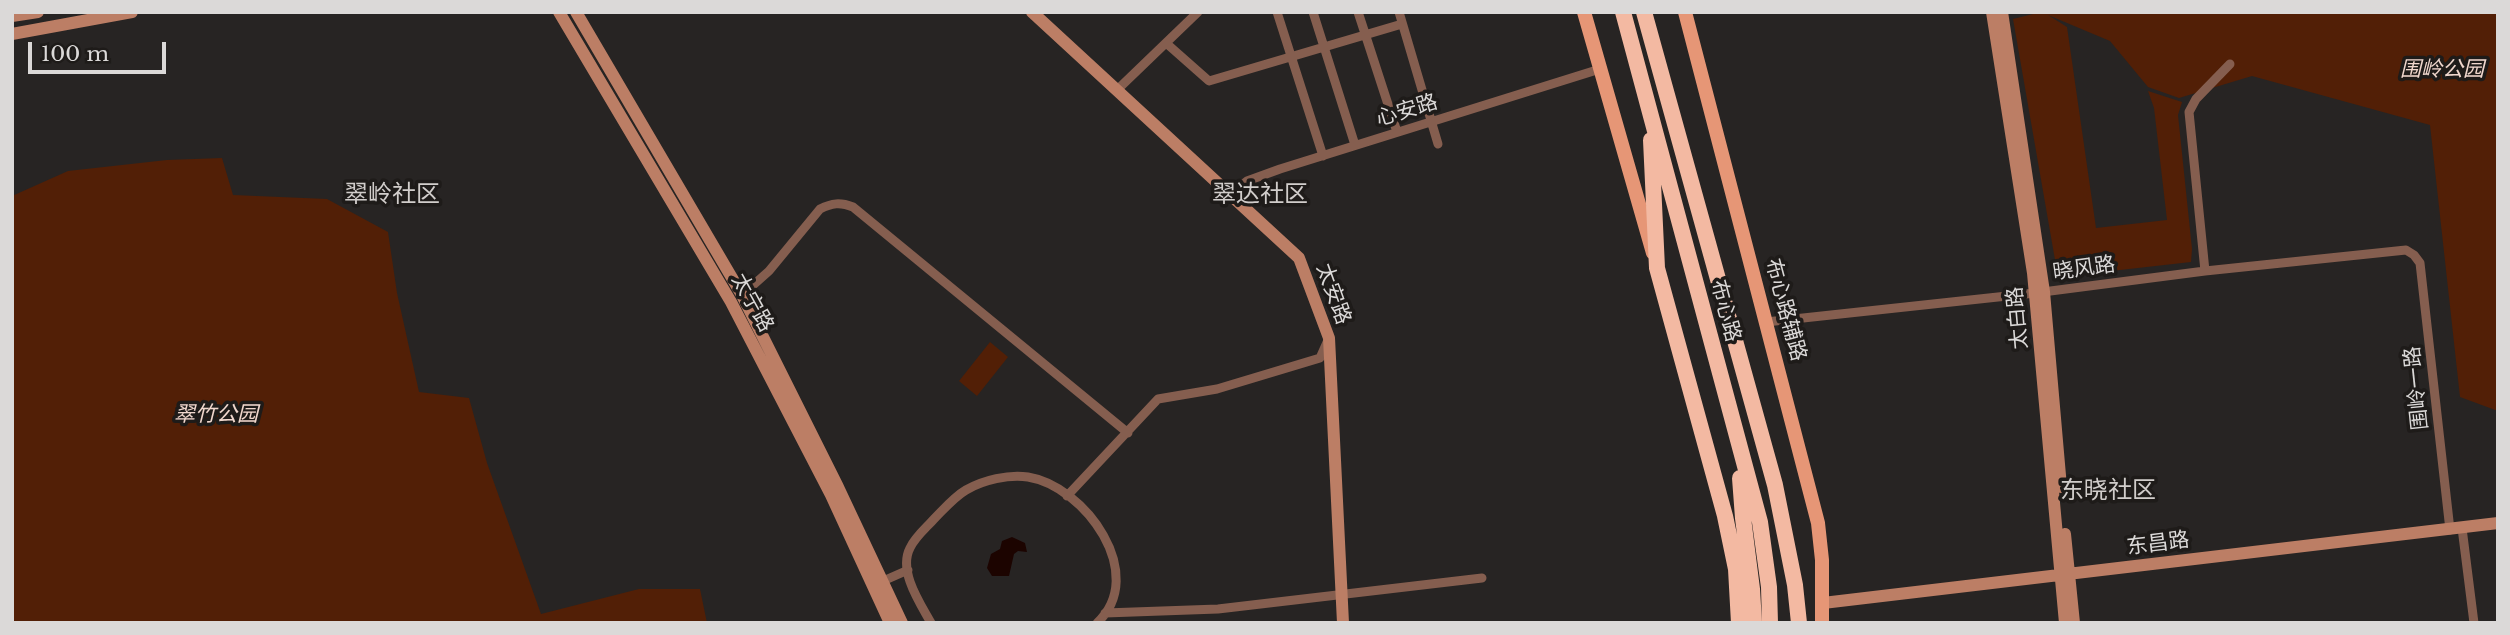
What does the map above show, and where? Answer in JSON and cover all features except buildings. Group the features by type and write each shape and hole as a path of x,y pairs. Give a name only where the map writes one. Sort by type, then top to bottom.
{"highway":[{"name":"布心路","path":"1623,12 1764,545 1770,623"},
{"name":"布心路","path":"1644,12 1774,485 1795,585 1799,623"},
{"path":"1649,110 1657,268 1725,516 1736,569 1739,623"},
{"path":"1737,437 1742,518 1754,623"},
{"name":"布心路","path":"1787,550 1791,623"}],"main road":[{"path":"12,16 38,12"},
{"path":"12,34 132,12"},
{"name":"太宁路","path":"559,12 731,302 831,495 890,623"},
{"name":"太宁路","path":"576,12 742,295 902,623"},
{"name":"太安路","path":"1032,12 1299,258 1329,338 1343,623"},
{"path":"1584,12 1657,268"},
{"name":"布心路辅路","path":"1685,12 1818,523 1822,560 1822,623"},
{"name":"太白路","path":"1992,12 2040,293"},
{"name":"太白路","path":"2002,12 2040,293 2065,575 2066,623"},
{"name":"东昌路","path":"1823,603 2498,523"},
{"name":"太白路","path":"2065,575 2074,623"}],"street":[{"path":"1117,90 1198,12"},
{"path":"1278,12 1323,156"},
{"path":"1313,12 1355,145"},
{"path":"1358,12 1397,132"},
{"path":"1399,12 1438,144"},
{"path":"1166,43 1209,81 1402,24"},
{"path":"2206,271 2189,112 2196,99 2230,64"},
{"name":"心安路","path":"1230,194 1255,178 1600,69"},
{"path":"742,295 769,271 820,209 830,204 853,206 1128,433"},
{"name":"晓风路","path":"1766,321 2040,293 2206,271 2406,250"},
{"name":"围岭一路","path":"2406,250 2420,263 2456,529 2474,623"},
{"path":"1068,496 1158,399 1217,389 1320,358 1329,338"},
{"path":"931,623 914,591 908,570 906,559 910,547 941,512 966,490 1003,478 1028,477 1055,487 1098,525 1113,557 1116,586 1112,603 1097,623"},
{"path":"883,582 908,570"},
{"path":"1105,613 1218,610 1482,578"}],"green space":[{"name":"围岭公园","path":"2041,12 2498,12 2498,411 2460,397 2430,125 2252,76 2179,98 2148,87 2110,41 2048,15 2067,27 2096,228 2167,220 2154,108 2148,91 2182,102 2178,115 2192,249 2191,262 2058,277 2013,19"},
{"name":"翠竹公园","path":"222,158 233,195 327,199 388,232 397,293 419,392 469,398 487,463 541,614 639,589 700,589 707,623 12,623 12,196 68,171 167,160"},
{"path":"990,342 1008,357 977,396 959,381"}],"shaded area":[{"path":"1012,537 1025,543 1027,552 1018,551 1014,554 1009,576 992,576 987,568 991,554 1000,549 1002,541"}],"district":[{"name":"翠岭社区","path":"392,195"},
{"name":"翠达社区","path":"1260,195"},
{"name":"东晓社区","path":"2108,491"}]}
